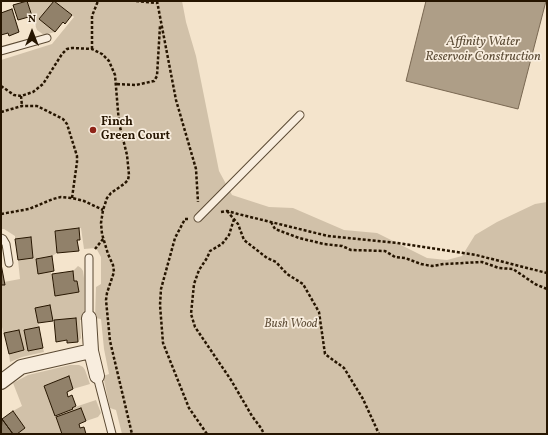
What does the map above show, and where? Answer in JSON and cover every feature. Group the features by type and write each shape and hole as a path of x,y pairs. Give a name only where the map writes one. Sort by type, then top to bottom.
{"street":[{"path":"89,318 91,351 97,376"},
{"path":"1,382 15,370 91,351"}],"lane":[{"path":"1,51 47,38"},
{"path":"198,218 300,115"},
{"path":"1,238 6,244 9,264"},
{"path":"89,258 89,318"},
{"path":"97,376 112,434"}],"path":[{"path":"92,50 92,16 98,1"},
{"path":"136,1 157,2 176,100 196,169 198,218"},
{"path":"117,84 136,85 154,81 157,76 157,52 161,22"},
{"path":"1,86 14,95 21,96 33,92 43,84 62,54 67,49 72,48 92,50 102,54 109,61 116,75 119,118 127,155 129,175 128,180 107,198 101,223 102,234 114,272 106,300 110,341 132,434"},
{"path":"21,96 22,106"},
{"path":"1,112 22,106 38,106 63,119 67,124 77,156 72,198"},
{"path":"1,214 29,209 62,197 84,201 103,210"},
{"path":"227,211 238,224 244,240 266,258 276,262 287,274 303,284 319,312 325,354 344,368 363,399 379,434"},
{"path":"207,434 189,408 163,343 160,305 161,289 175,238 186,219 198,218 227,211 328,236 397,243 488,257 547,273"},
{"path":"234,219 229,235 222,244 210,251 199,270 194,284 190,314 195,327 231,380 264,434"},
{"path":"271,222 275,229 299,238 324,244 342,246 351,250 385,251 395,257 405,258 420,264 432,266 482,262 499,268 513,270 547,289"}],"green space":[{"path":"27,1 54,1 39,19 55,32 44,35 37,30"},
{"name":"Bush Wood","path":"55,1 182,1 186,22 196,56 219,171 232,195 269,207 293,208 344,230 377,233 427,258 447,260 462,256 475,235 497,222 535,204 547,202 547,434 122,434 116,410 110,408 103,376 109,374 104,349 101,319 95,318 96,287 101,284 101,257 96,248 84,249 81,228 55,231 57,253 52,256 36,259 38,273 51,272 55,296 79,292 77,281 74,281 73,271 78,266 83,271 84,320 80,320 81,338 78,342 76,319 53,321 35,308 39,327 24,331 28,351 43,348 44,352 22,357 10,362 9,354 24,350 19,330 4,333 5,339 1,323 1,285 4,285 4,282 20,279 18,260 33,257 31,237 15,239 15,236 4,229 1,229 1,60 52,44 74,17"},
{"path":"70,365 79,365 83,367 90,384 73,389 69,376 44,386 55,415 96,400 101,413 98,417 86,421 81,408 56,417 62,434 17,434 25,428 13,411 22,406 13,383 28,375"}],"water":[{"name":"Affinity Water Reservoir Construction","path":"426,1 546,1 518,109 406,81"}],"building":[{"path":"27,1 32,16 18,20 13,5"},
{"path":"54,1 72,15 65,24 63,22 55,32 39,19"},
{"path":"12,9 19,32 9,36 8,33 1,35 1,13"},
{"path":"79,228 80,240 77,240 79,251 57,253 55,231"},
{"path":"31,237 33,258 18,260 15,239"},
{"path":"52,256 54,271 38,274 36,259"},
{"path":"1,264 5,285 1,285"},
{"path":"73,271 74,281 77,281 79,292 55,296 52,274"},
{"path":"50,305 53,321 38,323 35,308"},
{"path":"76,318 78,342 67,343 67,340 56,342 54,320"},
{"path":"39,327 43,348 28,351 24,330"},
{"path":"19,330 24,350 9,354 4,333"},
{"path":"69,376 73,389 67,392 68,397 72,395 76,406 72,408 73,409 55,416 44,386"},
{"path":"81,408 86,421 79,424 80,428 84,427 86,434 62,434 56,417"},
{"path":"13,411 25,428 17,434 13,434 2,419"},
{"path":"2,419 13,434 1,434"}],"place":[{"name":"Finch Green Court","path":"93,130"}]}
